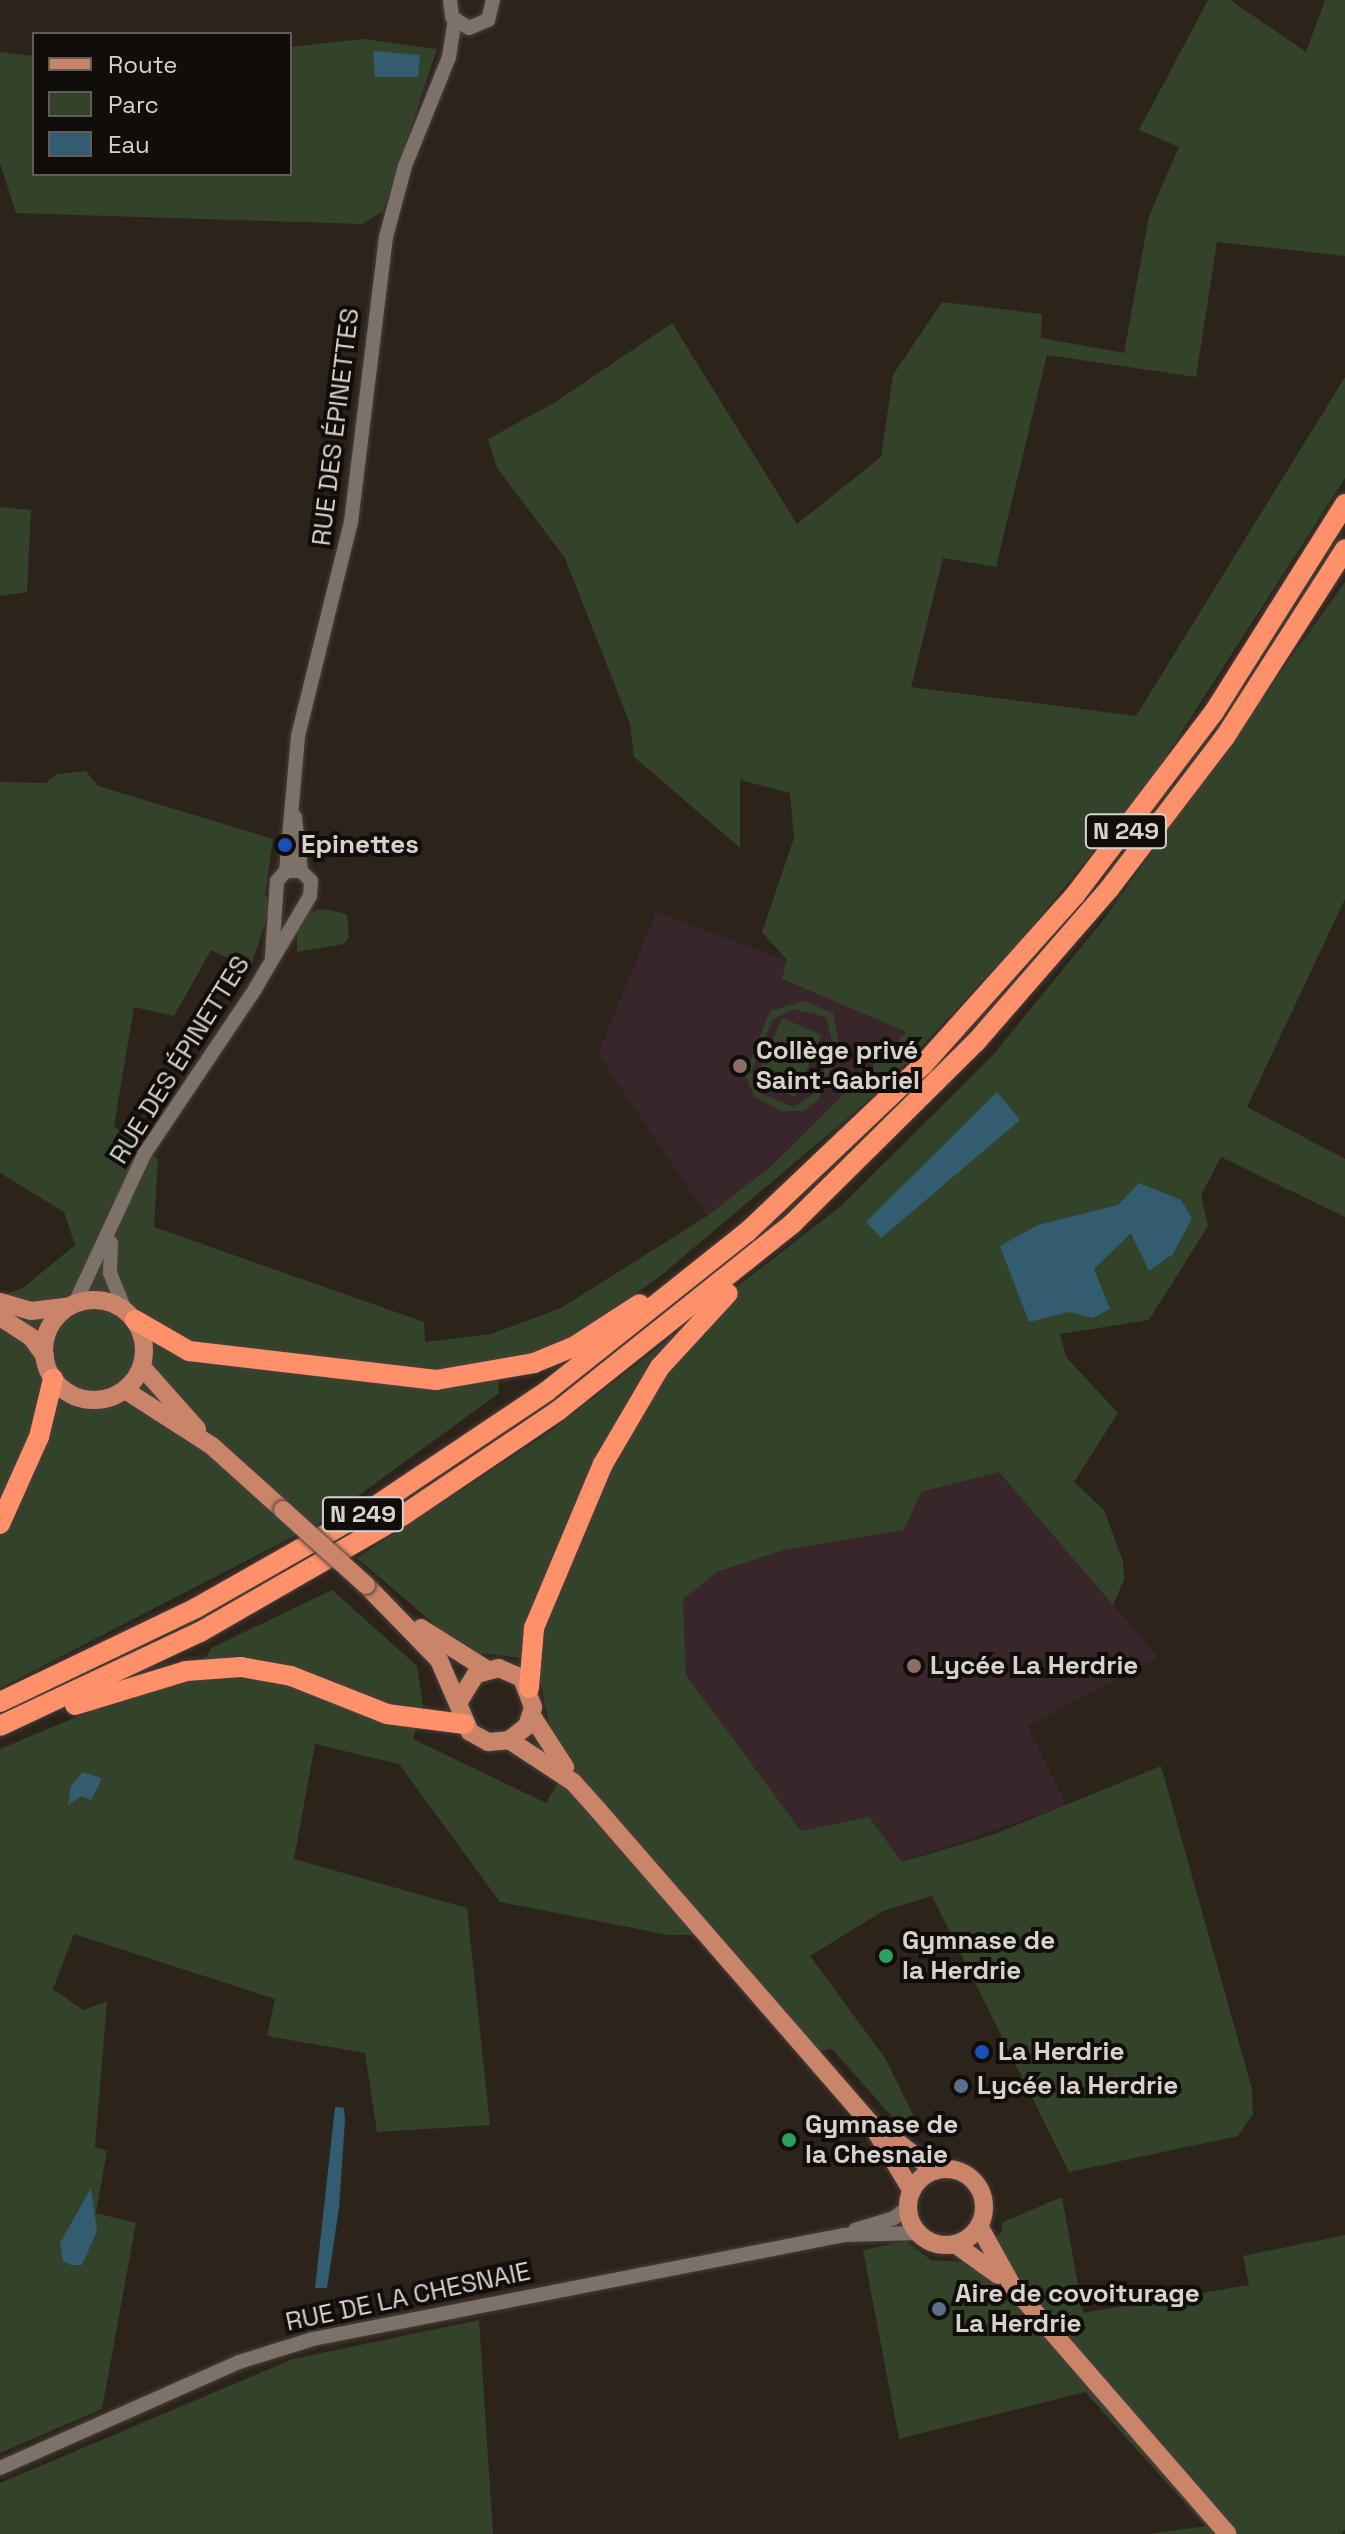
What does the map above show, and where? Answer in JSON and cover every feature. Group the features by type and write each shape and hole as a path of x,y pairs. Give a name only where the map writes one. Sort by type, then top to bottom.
{"highway":[{"name":"N 249","path":"0,1702 196,1608 377,1505 537,1398 695,1276 864,1124 1065,907 1214,712 1345,504"},
{"name":"N 249","path":"0,1726 36,1712 278,1589 454,1483 632,1355 793,1223 965,1053 1109,889 1225,737 1345,549"},
{"path":"529,1688 534,1628 623,1424 680,1341 785,1243 793,1223"},
{"path":"129,1314 189,1351 305,1360 409,1379 460,1379 554,1356 675,1278 695,1276"},
{"path":"0,1524 39,1437 53,1379"},
{"path":"36,1712 58,1712 186,1671 241,1667 291,1676 387,1714 464,1724"}],"main road":[{"path":"0,1302 31,1311 102,1300 129,1314 145,1344 142,1367 125,1390 85,1399 53,1379 45,1356 31,1337 0,1317"},
{"path":"45,1356 49,1329 72,1305"},
{"path":"142,1367 212,1446 387,1604 439,1660 459,1701 464,1724 488,1742 509,1740 573,1782"},
{"path":"125,1390 212,1446"},
{"path":"387,1604 458,1657 486,1669 511,1671 529,1688 532,1716 573,1782 872,2125 935,2171 956,2171 974,2181 984,2207 979,2226 955,2244"},
{"path":"459,1701 468,1681 486,1669"},
{"path":"509,1740 532,1716"},
{"path":"872,2125 910,2199 917,2233 934,2244 955,2244 1013,2287"},
{"path":"910,2199 935,2171"},
{"path":"979,2226 1013,2287 1228,2534"}],"street":[{"path":"450,0 455,21 472,28"},
{"name":"RUE DES ÉPINETTES","path":"449,57 472,28 490,18 493,0"},
{"name":"RUE DES ÉPINETTES","path":"293,871 300,728 351,522 386,237 405,166 449,57 455,21"},
{"name":"RUE DES ÉPINETTES","path":"272,957 279,897 277,881 293,871"},
{"name":"RUE DES ÉPINETTES","path":"72,1305 112,1234 145,1153 272,957 312,885 293,871"},
{"path":"279,897 302,903"},
{"name":"RUE DES ÉPINETTES","path":"112,1234 110,1273 129,1314"},
{"path":"844,2235 910,2199"},
{"path":"844,2235 917,2233"},
{"name":"RUE DE LA CHESNAIE","path":"0,2468 280,2347 844,2235"}],"shaded area":[{"name":"Collège privé Saint-Gabriel","path":"656,912 788,961 783,980 908,1031 769,1168 707,1216 598,1054"},
{"name":"Lycée La Herdrie","path":"999,1472 1158,1657 1028,1726 1066,1805 902,1862 869,1817 801,1831 686,1675 683,1598 717,1572 784,1550 904,1530 921,1492"}],"green space":[{"path":"1208,0 1230,0 1306,52 1325,0 1345,0 1345,256 1217,242 1196,377 1047,355 996,567 943,558 911,687 1136,716 1345,377 1345,478 1148,784 1026,934 882,1089 658,1278 570,1340 497,1364 499,1393 325,1520 0,1688 0,1296 23,1288 75,1245 64,1212 0,1173 0,782 46,783 57,774 86,771 98,786 273,839 265,894 270,908 250,969 211,950 174,1016 134,1007 114,1126 158,1159 154,1227 424,1322 425,1342 491,1334 561,1308 707,1216 769,1168 907,1032 782,979 787,960 762,932 794,838 790,793 740,780 740,848 634,757 630,724 565,558 497,468 488,439 554,403 672,323 797,524 881,457 893,375 942,302 1042,314 1041,338 1124,353 1149,216 1179,147 1139,130"},
{"path":"363,39 437,49 383,211 362,224 16,213 0,163 0,52 32,56 32,176 292,176 292,47"},
{"path":"0,507 31,510 27,592 0,596"},
{"path":"1345,582 1345,899 1247,1107 1345,1159 1345,1217 1221,1157 1201,1195 1208,1226 1149,1320 1060,1334 1066,1357 1118,1413 1074,1482 1104,1510 1123,1561 1124,1580 1113,1605 999,1472 921,1492 904,1530 784,1550 717,1572 683,1599 686,1675 801,1831 869,1817 902,1862 992,1835 1161,1766 1252,2089 1253,2114 1238,2136 1069,2172 932,1896 883,1911 810,1956 885,2058 918,2125 896,2121 832,2049 814,2052 717,1935 669,1935 500,1902 399,1764 315,1744 294,1859 467,1908 490,2125 377,2132 365,2053 267,2036 275,1999 74,1934 53,1989 83,2010 107,2001 95,2147 107,2151 96,2213 136,2223 102,2409 0,2453 0,1749 103,1706 194,1679 211,1648 332,1590 417,1666 423,1706 413,1739 546,1803 571,1761 550,1729 536,1660 466,1651 357,1558 544,1436 841,1206 993,1055 1104,919"},
{"path":"322,909 347,914 349,937 344,944 297,952 297,930 306,913"},
{"path":"804,1001 833,1013 840,1049 818,1100 804,1111 781,1111 754,1096 745,1074 770,1011","holes":["794,1009 826,1017 833,1045 816,1092 794,1107 760,1093 751,1072 773,1019"]},
{"path":"782,1018 822,1035 795,1097 755,1080"},
{"path":"1062,2197 1083,2313 1249,2285 1243,2256 1345,2235 1345,2530 1340,2534 1148,2534 1206,2526 1085,2392 899,2439 863,2250 906,2241 931,2260 961,2262 1001,2233 1003,2222"},
{"path":"479,2320 493,2534 0,2534 0,2483 293,2359"}],"water":[{"path":"373,51 420,55 418,77 375,77"},
{"path":"997,1092 1020,1120 881,1238 866,1222"},
{"path":"1139,1183 1181,1200 1192,1218 1173,1254 1149,1271 1131,1233 1094,1269 1110,1309 1093,1318 1069,1312 1029,1322 1000,1246 1038,1225 1118,1205"},
{"path":"83,1772 101,1778 100,1783 91,1800 82,1796 68,1805 71,1786"},
{"path":"335,2107 344,2108 345,2121 339,2208 327,2288 315,2288"},
{"path":"91,2188 97,2231 82,2265 71,2265 63,2261 60,2243"}],"place":[{"name":"Epinettes","path":"285,845"},
{"name":"Collège privé Saint-Gabriel","path":"740,1066"},
{"name":"Lycée La Herdrie","path":"914,1666"},
{"name":"Gymnase de la Herdrie","path":"886,1956"},
{"name":"La Herdrie","path":"982,2052"},
{"name":"Lycée la Herdrie","path":"961,2086"},
{"name":"Gymnase de la Chesnaie","path":"789,2140"},
{"name":"Aire de covoiturage La Herdrie","path":"939,2309"}]}
